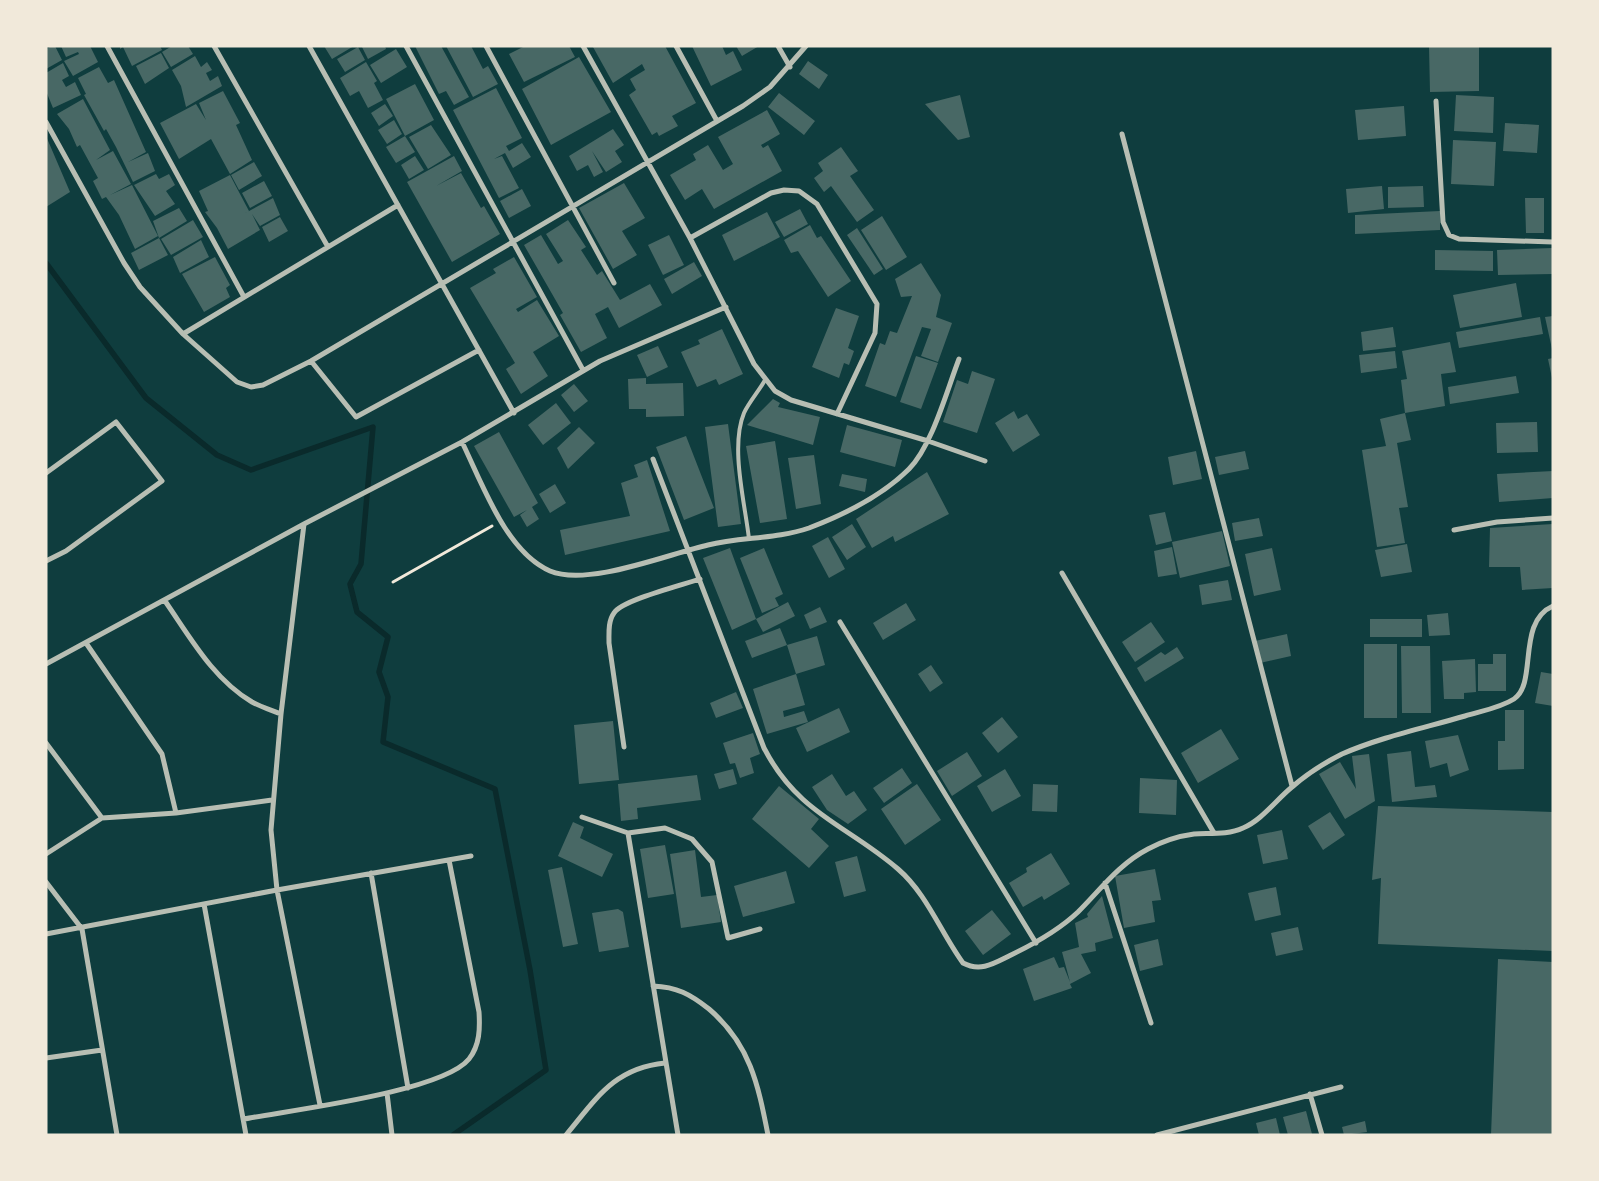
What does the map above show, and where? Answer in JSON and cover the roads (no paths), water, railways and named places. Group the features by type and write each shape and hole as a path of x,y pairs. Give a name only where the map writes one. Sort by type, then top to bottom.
{"street":[{"path":"107,46 244,297"},
{"path":"214,46 328,247"},
{"path":"309,46 514,413"},
{"path":"406,46 583,370"},
{"path":"486,46 614,283"},
{"path":"583,46 690,238 743,343 765,380 775,391 791,400 928,441 985,461"},
{"path":"676,46 717,121"},
{"path":"778,46 790,67"},
{"path":"46,122 124,263 140,287 182,334 237,382 251,387 263,385 310,361 743,106 770,87 790,67 806,46"},
{"path":"1436,102 1443,222 1449,235 1459,240 1553,242"},
{"path":"1122,134 1292,786"},
{"path":"690,238 770,193 784,190 798,191 817,204 877,304 875,333 838,414"},
{"path":"182,334 398,205"},
{"path":"46,664 304,524 462,442 514,413 583,370 622,350 677,329 726,307"},
{"path":"310,361 356,417 479,350"},
{"path":"462,442 501,521 517,544 530,558 550,571 571,576 595,574 709,544 750,539 807,528 858,504 909,469 921,455 959,359"},
{"path":"46,473 116,422 162,480 66,551 46,561"},
{"path":"653,459 764,748 775,769 791,789 818,813 899,870 917,889 963,963 972,967 985,967 1036,943 1057,930 1118,869 1149,848 1193,834 1214,833 1243,828 1256,820 1292,786 1317,768 1368,744 1496,707 1517,697 1522,687 1532,629 1539,615 1553,606"},
{"path":"1454,530 1497,522 1553,518"},
{"path":"304,524 281,714 272,800 271,830 277,890 320,1105"},
{"path":"1062,573 1214,833"},
{"path":"624,747 609,643 609,626 614,612 623,605 635,600 700,580"},
{"path":"165,601 209,664 229,684 252,702 281,714"},
{"path":"840,622 1036,943"},
{"path":"86,643 162,754 176,813"},
{"path":"46,743 102,818"},
{"path":"46,854 102,818 176,813 272,800"},
{"path":"582,817 628,833 665,828 692,838 712,862 728,938 760,929"},
{"path":"628,833 678,1135"},
{"path":"46,934 277,890 472,856"},
{"path":"244,1119 408,1088 436,1080 456,1070 469,1060 476,1047 480,1030 479,1012 449,860"},
{"path":"371,873 408,1088"},
{"path":"46,882 82,928 117,1135"},
{"path":"1105,883 1151,1023"},
{"path":"204,904 246,1135"},
{"path":"653,986 672,987 700,1002 727,1024 746,1054 760,1096 768,1135"},
{"path":"46,1058 102,1050"},
{"path":"566,1135 602,1093 624,1074 650,1065 665,1063"},
{"path":"1158,1135 1341,1087"},
{"path":"387,1092 392,1135"},
{"path":"1310,1094 1322,1135"}],"lane":[{"path":"750,539 739,452 740,431 744,412 765,380"}],"waterway":[{"path":"46,263 146,398 217,455 251,470 373,427 361,564 350,584 357,612 388,637 379,672 388,697 383,742 495,789 530,970 546,1070 453,1135"}]}
